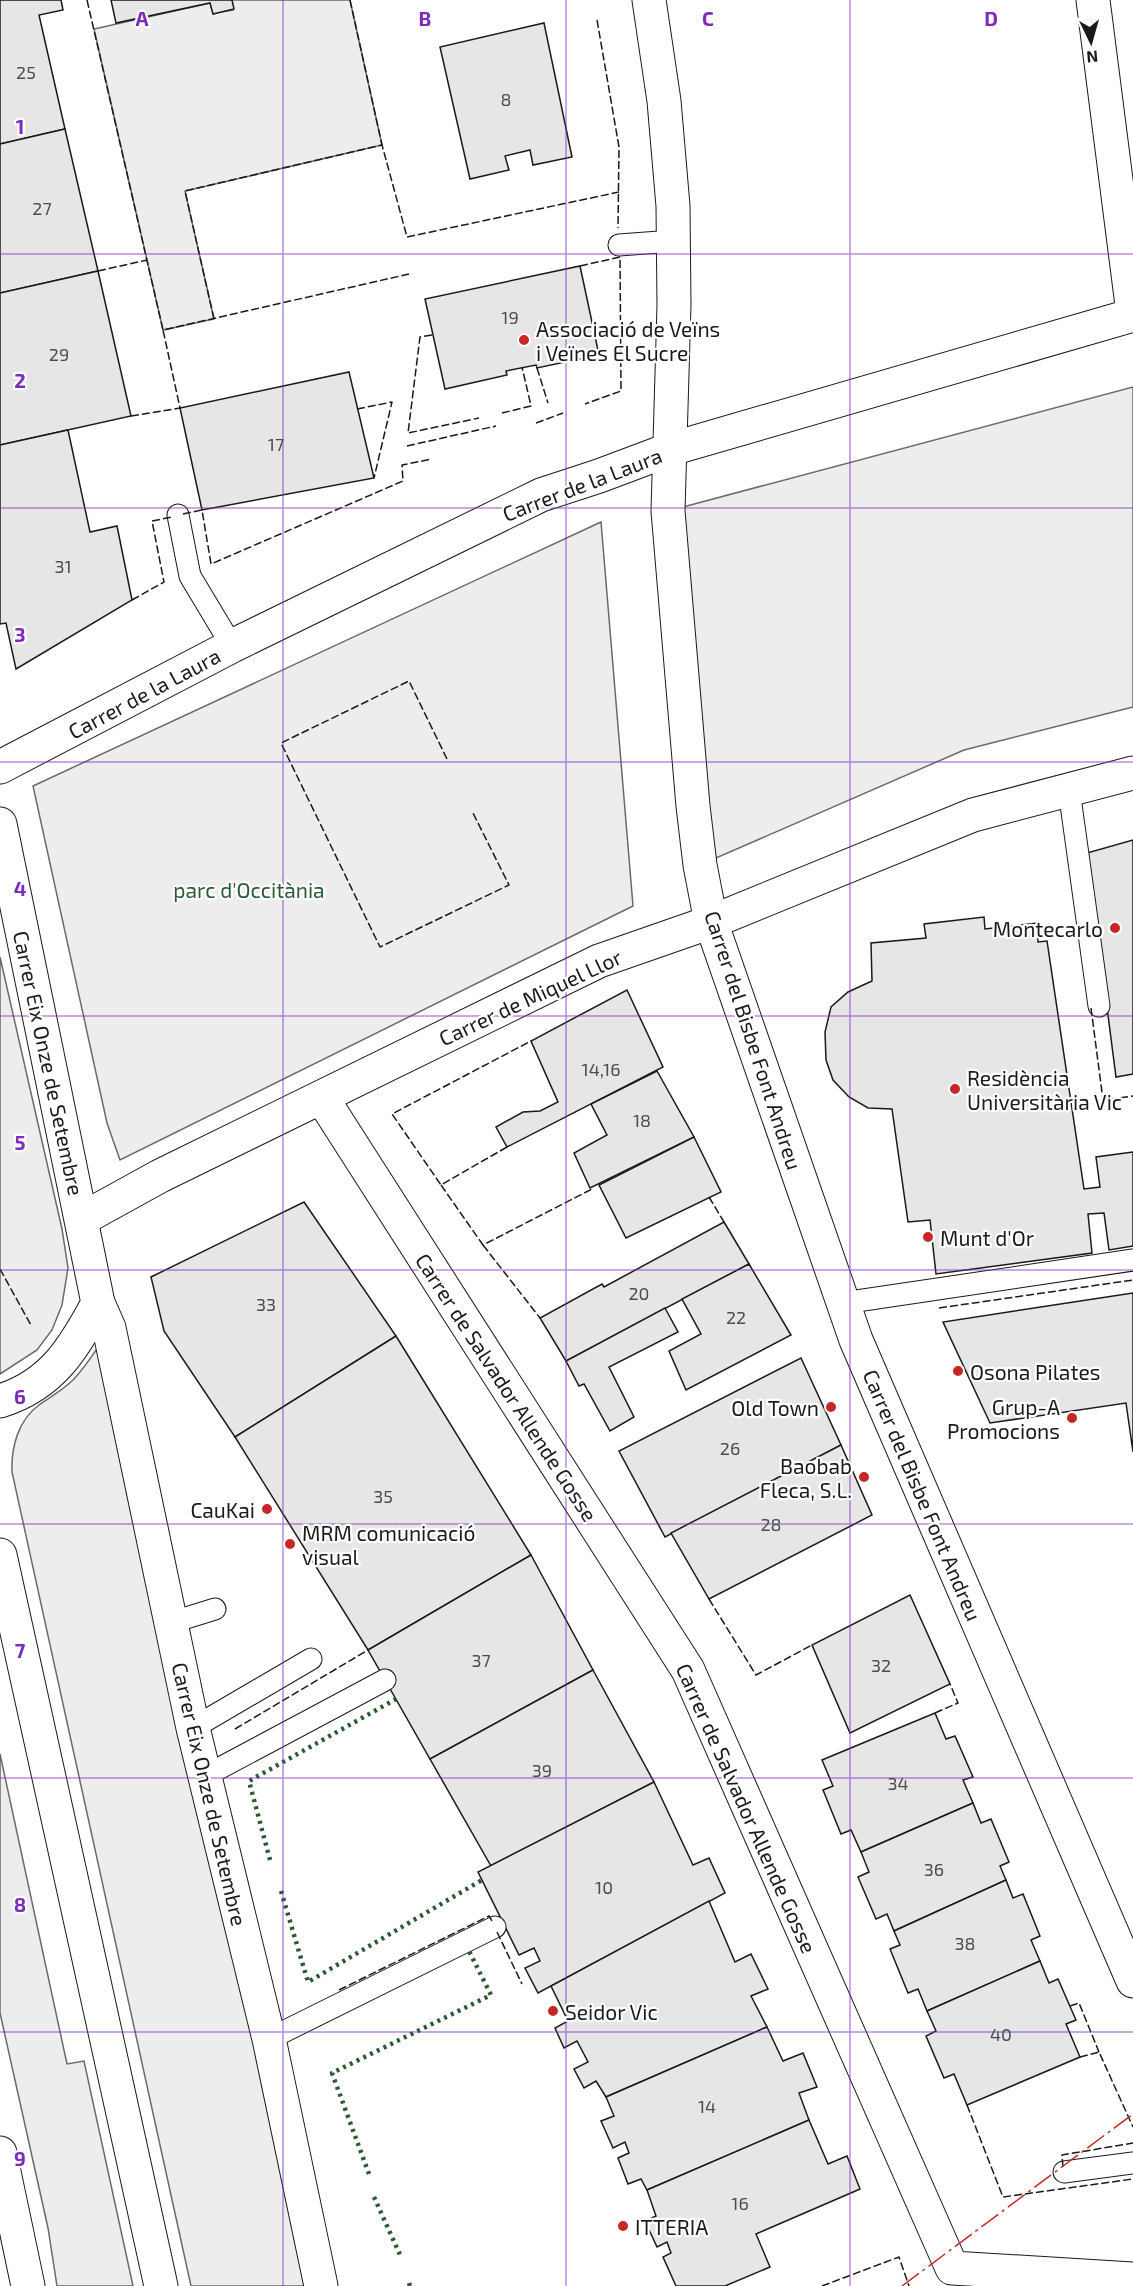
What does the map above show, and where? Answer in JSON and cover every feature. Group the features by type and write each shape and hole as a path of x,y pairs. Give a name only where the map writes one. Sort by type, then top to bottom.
{"street":[{"name":"Carrer del Bisbe Font Andreu","path":"649,0 664,101 674,241 668,511 693,806 700,865 711,922 861,1352 1131,1968"},
{"path":"1093,0 1133,314"},
{"name":"Carrer de la Laura","path":"0,767 232,646 541,495 671,449 1133,314"},
{"name":"Carrer de Miquel Llor","path":"82,1219 160,1176 599,961 711,922 974,815 1133,773"},
{"name":"Carrer Eix Onze de Setembre","path":"0,824 98,1302 109,1328 193,1728 269,2039 321,2286"},
{"name":"Carrer de Salvador Allende Gosse","path":"322,1098 688,1670 952,2268 1133,2279"},
{"path":"1,1404 44,1380 77,1343 98,1302"},
{"path":"0,1555 161,2286"},
{"path":"0,2153 28,2286"}],"lane":[{"path":"619,245 674,241"},
{"path":"178,516 190,576 232,646"},
{"path":"1068,790 1099,1006"},
{"path":"843,1303 1133,1260"},
{"path":"171,1623 215,1609"},
{"path":"193,1728 311,1659"},
{"path":"205,1776 385,1680"},
{"path":"269,2039 495,1927"},
{"path":"1064,2172 1133,2163"}],"green space":[{"path":"232,0 350,0 382,145 185,191 214,319 163,330 94,29 210,3 213,13 233,10"},
{"path":"1133,387 1133,707 964,750 700,865 668,511"},
{"name":"parc d'Occitània","path":"601,522 633,906 120,1160 107,1123 33,786"},
{"path":"0,957 62,1229 68,1268 62,1305 52,1330 37,1350 0,1374"},
{"path":"99,1346 308,2286 191,2286 12,1472 17,1435 26,1418 39,1405 73,1380"},
{"path":"0,1754 67,2064 84,2061 133,2286 57,2286 48,2228 0,2013"}],"building":[{"path":"0,0 61,0 63,10 39,15 65,129 0,144"},
{"path":"111,0 232,0 234,9 213,14 210,3 116,23"},
{"path":"544,23 572,157 533,165 530,150 505,156 509,170 470,179 440,47"},
{"path":"65,129 98,271 0,293 0,144"},
{"path":"580,266 599,355 537,368 536,365 506,371 507,375 445,389 425,299"},
{"path":"98,271 131,416 0,445 0,293"},
{"path":"349,372 374,478 202,510 180,408"},
{"path":"68,430 90,532 117,526 132,600 16,669 6,623 0,624 0,445"},
{"name":"Montecarlo","path":"1133,840 1133,1074 1116,1077 1087,853"},
{"name":"Residència Universitària Vic","path":"984,917 985,929 1037,923 1038,942 1047,941 1084,1189 1100,1187 1096,1157 1133,1152 1133,1246 1109,1250 1104,1213 1088,1214 1092,1253 936,1274 930,1220 908,1222 892,1109 868,1108 849,1097 833,1080 826,1060 825,1032 831,1007 848,992 872,981 871,943 926,938 924,924"},
{"path":"627,990 663,1067 507,1147 496,1127 523,1112 540,1111 558,1102 531,1041"},
{"path":"657,1071 694,1137 590,1188 574,1153 607,1135 591,1104"},
{"path":"694,1137 721,1192 626,1238 599,1185"},
{"path":"304,1202 396,1336 235,1437 164,1331 151,1277"},
{"path":"724,1222 749,1264 566,1361 540,1318 602,1284 604,1287"},
{"path":"749,1264 791,1335 686,1390 669,1351 701,1334 682,1299"},
{"path":"1133,1293 1133,1452 1126,1403 990,1423 943,1322"},
{"path":"665,1308 678,1332 609,1367 634,1417 610,1431 584,1384 579,1386 566,1361"},
{"path":"396,1336 531,1555 368,1650 235,1437"},
{"path":"801,1358 841,1445 665,1537 619,1451"},
{"path":"841,1445 872,1515 709,1599 671,1533"},
{"path":"531,1555 593,1670 430,1759 368,1650"},
{"path":"910,1595 950,1684 850,1733 812,1645"},
{"path":"593,1670 654,1782 491,1866 430,1759"},
{"path":"935,1713 946,1739 955,1736 973,1777 963,1780 973,1803 861,1852 851,1830 841,1834 823,1790 833,1786 822,1760"},
{"path":"654,1782 693,1865 709,1858 725,1893 538,1993 525,1968 540,1961 534,1948 519,1955 478,1872"},
{"path":"973,1803 981,1823 991,1819 1009,1862 1000,1866 1006,1880 894,1931 887,1914 876,1919 858,1877 869,1872 861,1852"},
{"path":"1006,1880 1013,1898 1023,1894 1040,1936 1031,1940 1040,1961 927,2011 918,1989 908,1993 890,1949 900,1945 894,1931"},
{"path":"709,1901 735,1962 751,1954 768,1989 751,1996 767,2027 606,2097 596,2081 584,2088 574,2069 588,2062 577,2041 564,2048 555,2028 568,2021 551,1986"},
{"path":"1040,1961 1049,1983 1058,1979 1076,2020 1066,2024 1080,2057 967,2105 954,2074 944,2078 926,2036 936,2031 927,2011"},
{"path":"767,2027 783,2061 803,2053 817,2087 799,2093 809,2120 647,2190 641,2179 628,2184 618,2158 629,2153 625,2142 613,2148 601,2121 614,2116 606,2097"},
{"path":"809,2120 828,2164 847,2156 860,2189 756,2234 770,2267 725,2286 676,2286 663,2257 671,2253 667,2242 657,2247 645,2221 656,2216 647,2190"}],"hedge":[{"path":"270,1860 249,1781 396,1699"},
{"path":"281,1891 308,1982 482,1880"},
{"path":"369,2174 332,2073 491,1995 469,1951"},
{"path":"374,2197 401,2257"}],"fence":[{"path":"87,0 163,330"},
{"path":"350,0 382,145"},
{"path":"597,20 619,147 618,228"},
{"path":"214,319 185,191 382,145 407,237 619,192"},
{"path":"580,266 620,257 621,391 585,404"},
{"path":"98,271 147,260"},
{"path":"131,416 180,408 163,330 409,274"},
{"path":"432,335 420,337 408,433 479,418"},
{"path":"502,413 531,406 522,367"},
{"path":"537,368 548,403"},
{"path":"357,409 392,402 374,478"},
{"path":"536,423 563,413"},
{"path":"407,446 496,426"},
{"path":"183,514 202,510 211,564 403,481 402,465 432,459"},
{"path":"132,600 164,582 152,521 172,517"},
{"path":"447,759 409,681 281,743 380,947 509,885 473,813"},
{"path":"1091,1008 1103,1100 1133,1096"},
{"path":"507,1147 441,1185 392,1114 531,1041"},
{"path":"441,1185 483,1245 594,1188"},
{"path":"709,1197 724,1222"},
{"path":"483,1245 540,1318"},
{"path":"0,1269 32,1327"},
{"path":"939,1308 1133,1280"},
{"path":"709,1599 756,1675 812,1645"},
{"path":"235,1729 368,1650"},
{"path":"935,1713 958,1703 950,1684"},
{"path":"339,1990 489,1916 492,1921"},
{"path":"497,1932 522,1984"},
{"path":"1070,2006 1079,2003 1099,2052"},
{"path":"1080,2057 1099,2052 1133,2127"},
{"path":"967,2105 1003,2197 1133,2179"},
{"path":"1063,2167 1062,2155 1133,2143"},
{"path":"822,2286 899,2257 909,2286"}],"power":[{"path":"902,2286 1133,2114"}],"place":[{"name":"Associació de Veïns i Veïnes El Sucre","path":"524,340"},
{"name":"Montecarlo","path":"1115,928"},
{"name":"Residència Universitària Vic","path":"955,1089"},
{"name":"Munt d'Or","path":"928,1237"},
{"name":"Osona Pilates","path":"958,1371"},
{"name":"Old Town","path":"831,1407"},
{"name":"Grup-A Promocions","path":"1072,1418"},
{"name":"Baobab Fleca, S.L.","path":"864,1477"},
{"name":"CauKai","path":"267,1509"},
{"name":"MRM comunicació visual","path":"290,1544"},
{"name":"Seidor Vic","path":"553,2011"},
{"name":"ITTERIA","path":"623,2226"}]}
